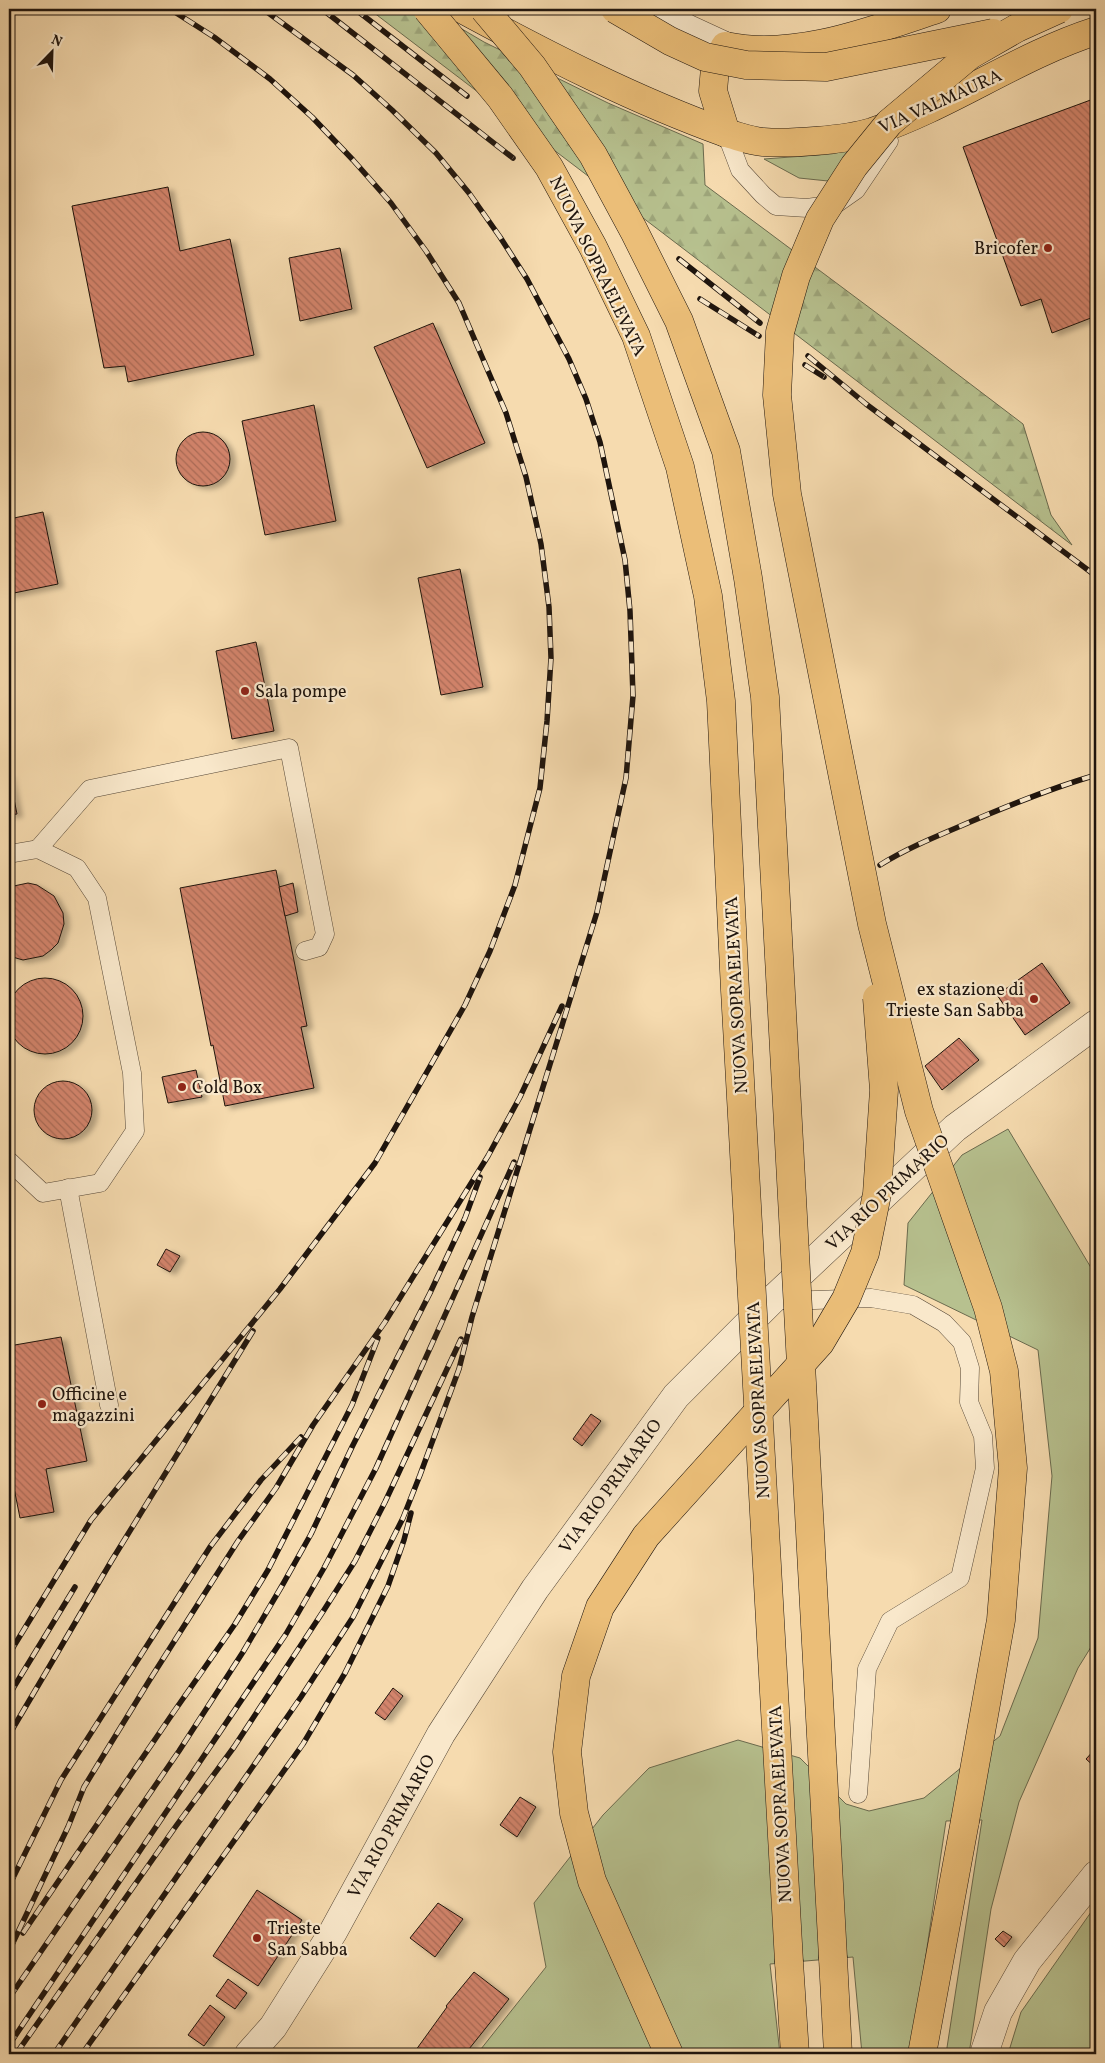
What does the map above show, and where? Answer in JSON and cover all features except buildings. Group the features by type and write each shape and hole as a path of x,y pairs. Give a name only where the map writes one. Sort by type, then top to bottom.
{"main road":[{"name":"NUOVA SOPRAELEVATA","path":"427,9 500,97 549,167 592,247 636,336 680,467 708,596 721,701 735,990 795,2054"},
{"name":"VIA VALMAURA","path":"462,9 508,34 644,101 726,133 762,142 795,142 869,133 903,120 1064,43 1096,31"},
{"path":"484,9 532,66 593,155 634,231 678,321 728,461 748,578 765,697 838,2054"},
{"path":"615,9 670,41 705,57 746,65 826,67 1017,28"},
{"path":"726,133 713,91 715,68 725,46 745,50 768,50 815,44 849,37 936,9"},
{"path":"922,2054 1001,1620 1013,1468 1004,1371 988,1308 919,1111 872,924 787,494 777,395 780,332 796,276 820,218 854,166 897,117 970,55 1017,28 1059,9"},
{"path":"669,2054 592,1881 574,1813 567,1752 576,1676 600,1607 646,1536 820,1344 846,1299 865,1253 877,1194 884,1090 872,924"}],"street":[{"path":"662,9 686,28 725,46"},
{"name":"VIA RIO PRIMARIO","path":"249,2054 273,2027 333,1932 441,1734 535,1588 676,1396 770,1302 954,1128 1096,1024"},
{"path":"984,2054 998,2012 1027,1961 1096,1875"}],"lane":[{"path":"726,133 740,170 763,195 776,206 807,208 836,204 856,190 903,120"},
{"path":"38,849 90,790 289,748 325,934 319,948 305,951"},
{"path":"9,854 38,849 77,868 97,898 132,1073 135,1131 100,1183 43,1193 9,1161"},
{"path":"68,1188 109,1405"},
{"path":"770,1302 871,1298 913,1305 944,1323 962,1342 970,1368 969,1402 983,1436 985,1468 960,1578 890,1621 867,1670 858,1794"}],"green space":[{"path":"369,9 428,9 484,42 608,103 703,144 705,185 1023,424 1051,515 1072,545"},
{"path":"878,144 856,168 828,181 799,178 764,159 831,154"},
{"path":"1008,1129 1096,1276 1096,1639 1078,1668 1019,1802 991,1909 969,2054 946,2054 982,1820 946,1821 911,2054 862,2054 853,1957 770,1964 780,2054 477,2054 546,1967 534,1903 603,1815 649,1768 738,1740 800,1758 846,1804 869,1811 924,1798 1000,1736 1038,1638 1052,1476 1038,1350 904,1285 908,1223 962,1155"},
{"path":"1096,1905 1096,2054 1008,2054 1021,2012"}],"railway":[{"path":"9,1654 91,1520 280,1289 375,1163 465,1005 490,951 515,885 540,788 547,721 551,658 549,607 541,544 526,477 506,413 459,303 426,251 391,203 312,117 270,79 214,37 170,9"},
{"path":"54,2054 301,1697 353,1617 403,1518 459,1369 472,1317 597,912 626,778 633,696 630,611 625,560 600,442 586,399 569,359 527,279 500,237 469,193 436,153 353,75 263,9"},
{"path":"322,9 513,158"},
{"path":"355,9 467,96"},
{"path":"679,259 760,323"},
{"path":"700,299 759,336"},
{"path":"808,356 866,404 1096,576"},
{"path":"805,365 824,377"},
{"path":"880,865 917,845 991,813 1096,775"},
{"path":"9,1951 68,1827 84,1787 238,1541 276,1488 313,1425 385,1322 488,1156 520,1097 562,1006"},
{"path":"9,2045 286,1634 324,1568 376,1468 514,1162"},
{"path":"9,1998 179,1751 243,1652 283,1584 311,1534 352,1447 430,1293 465,1218 480,1177"},
{"path":"9,1735 112,1560 253,1331"},
{"path":"23,1933 235,1624 268,1570 352,1405 378,1338"},
{"path":"16,2054 176,1826 234,1747 355,1561 385,1502 461,1339"},
{"path":"9,1886 61,1780 210,1547 261,1480 301,1437"},
{"path":"82,2054 303,1744 345,1673 388,1586 411,1513"},
{"path":"9,1695 75,1587"}],"place":[{"name":"Bricofer","path":"1048,248"},
{"name":"Sala pompe","path":"245,691"},
{"name":"ex stazione di Trieste San Sabba","path":"1034,999"},
{"name":"Cold Box","path":"182,1087"},
{"name":"Officine e magazzini","path":"42,1404"},
{"name":"Trieste San Sabba","path":"257,1938"}]}
